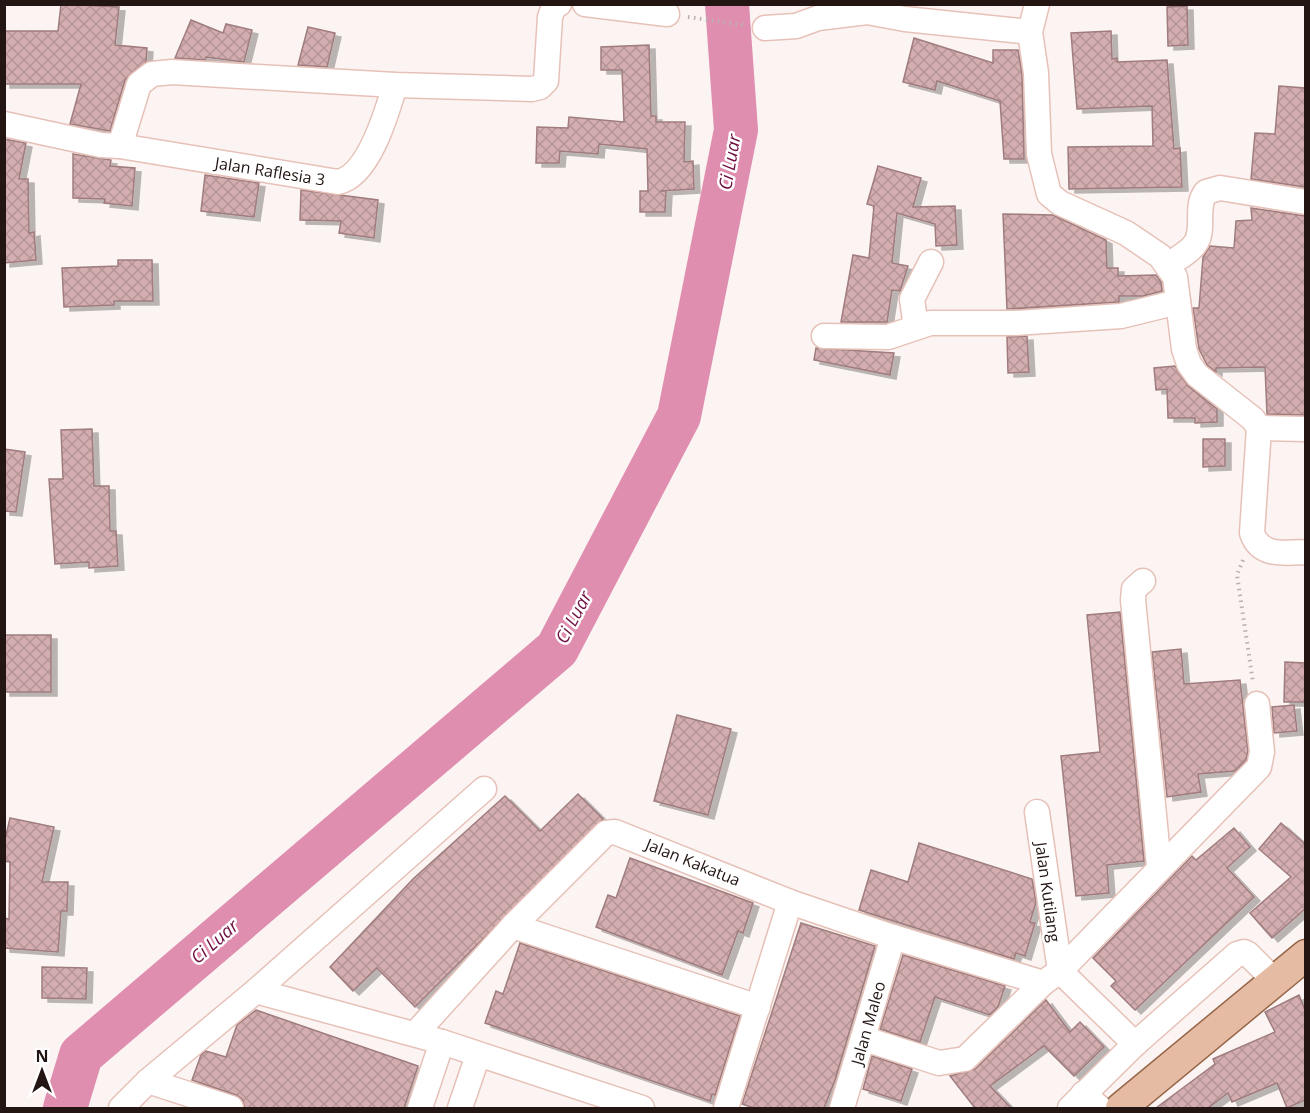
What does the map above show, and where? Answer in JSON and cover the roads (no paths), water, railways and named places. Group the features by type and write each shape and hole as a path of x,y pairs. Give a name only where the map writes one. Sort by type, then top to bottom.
{"main road":[{"path":"1103,1106 1305,957"}],"street":[{"path":"120,146 140,84 152,74 172,72 288,77 395,85 540,87 546,81 548,71 550,17 555,6 559,4"},
{"path":"585,4 667,14"},
{"path":"1037,4 1030,32 1036,73 1039,154 1049,194 1060,203 1126,233 1160,256 1168,265 1175,277 1184,349 1189,364 1197,375 1253,419 1258,428 1252,532 1255,543 1264,550 1277,553 1305,552"},
{"path":"765,28 796,26 818,18 867,12 905,19 1030,32"},
{"name":"Jalan Raflesia 3","path":"4,124 101,145 120,146 338,182 347,180 357,173 383,122 395,85"},
{"path":"1168,265 1194,247 1199,239 1201,202 1206,192 1220,188 1305,202"},
{"path":"916,327 912,299 931,262"},
{"path":"824,336 888,337 930,323 1015,323 1121,316 1178,302"},
{"path":"1258,428 1305,429"},
{"path":"1143,581 1134,589 1133,600 1159,867"},
{"path":"865,1039 939,1063 952,1063 965,1059 1052,977 1259,767 1262,752 1257,704"},
{"path":"121,1108 148,1081 256,991 484,789"},
{"name":"Jalan Kutilang","path":"1037,812 1052,977"},
{"name":"Jalan Kakatua","path":"416,1034 513,926 606,833 623,834 790,902 893,937 1052,977"},
{"path":"726,1108 790,902"},
{"path":"513,926 758,1007"},
{"name":"Jalan Maleo","path":"842,1108 865,1039 893,937"},
{"path":"1103,1106 1135,1044 1242,952 1248,954 1275,981"},
{"path":"1052,977 1135,1044"},
{"path":"256,991 442,1042 478,1054 584,1099 642,1108"},
{"path":"420,1108 442,1042"},
{"path":"460,1108 478,1054"},
{"path":"148,1081 231,1108"}],"waterway":[{"name":"Ci Luar","path":"65,1108 81,1055 557,649 679,416 736,130 727,4"}]}
